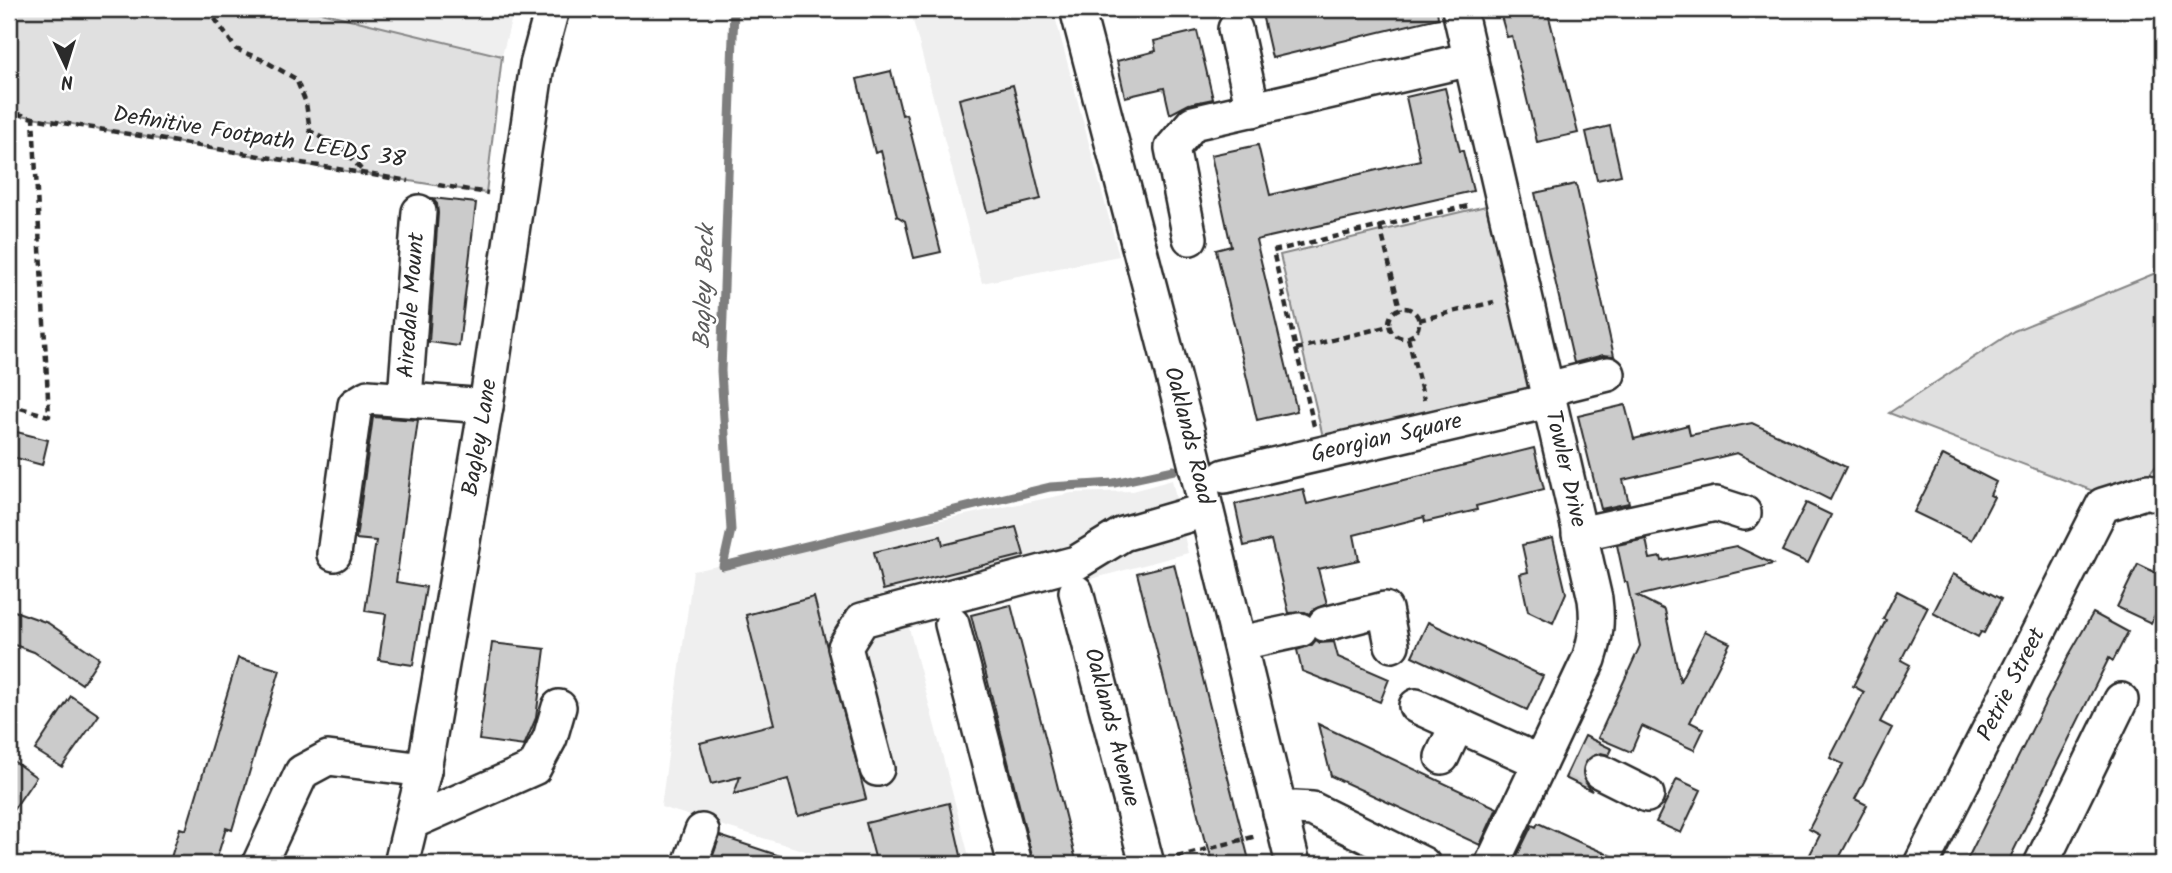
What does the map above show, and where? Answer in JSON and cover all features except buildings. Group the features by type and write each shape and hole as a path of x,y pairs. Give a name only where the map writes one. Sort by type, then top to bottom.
{"street":[{"name":"Bagley Lane","path":"401,864 424,770 486,406 537,65 552,9"},
{"name":"Oaklands Road","path":"1077,9 1187,430 1293,864"},
{"name":"Towler Drive","path":"1459,9 1598,620 1596,639 1565,760 1492,864"},
{"path":"1235,29 1253,110"},
{"path":"1190,238 1172,148 1193,123 1471,59"},
{"name":"Airedale Mount","path":"405,398 420,192"},
{"name":"Georgian Square","path":"1225,476 1432,428 1548,395 1608,374"},
{"name":"Airedale Mount","path":"334,554 355,405 368,397 486,406"},
{"name":"Petrie Street","path":"1920,864 2103,505 2148,491 2163,496"},
{"path":"1579,534 1716,504 1744,513"},
{"path":"877,769 845,647 862,620 1076,563 1123,534 1206,510"},
{"name":"Oaklands Avenue","path":"1076,592 1161,861"},
{"path":"1240,643 1312,627 1384,602 1392,645"},
{"path":"952,624 1015,864"},
{"path":"2041,864 2121,699"},
{"path":"1416,706 1457,725 1565,760 1647,795"},
{"path":"412,822 534,768 550,738 559,707"},
{"path":"1442,757 1457,725"},
{"path":"259,864 302,772 328,758 424,770"},
{"path":"1282,821 1295,808 1312,809 1423,864"},
{"path":"690,864 702,831"}],"path":[{"path":"208,9 236,49 263,60 296,79 306,103 310,131 344,150 366,174"},
{"name":"Definitive Footpath LEEDS 38","path":"9,81 13,85 15,113 33,118 366,174 420,192 439,185 516,198"},
{"path":"9,405 49,416 33,118"},
{"path":"1321,454 1273,251 1502,197"},
{"path":"1380,226 1400,309"},
{"path":"1419,320 1525,295"},
{"path":"1400,309 1412,310 1419,320 1416,332 1408,338 1398,338 1389,326 1390,316 1400,309"},
{"path":"1296,349 1389,326"},
{"path":"1408,338 1432,428"},
{"path":"1161,861 1282,821"}],"shaded area":[{"path":"9,9 308,9 502,56 486,193 9,113"},
{"path":"308,9 514,9 502,56"},
{"path":"910,9 1053,9 1119,256 982,283"},
{"path":"1486,206 1530,389 1323,437 1280,255"},
{"path":"2163,270 2163,456 2145,479 2093,491 1889,413 2014,331"},
{"path":"1172,480 1188,553 909,628 971,864 848,864 661,807 693,571 1072,493 1133,491"}],"waterway":[{"name":"Bagley Beck","path":"734,9 721,371 731,530 723,566 1050,487 1114,483 1174,470"}],"tunnel":[{"path":"1574,760 1601,772"}]}
